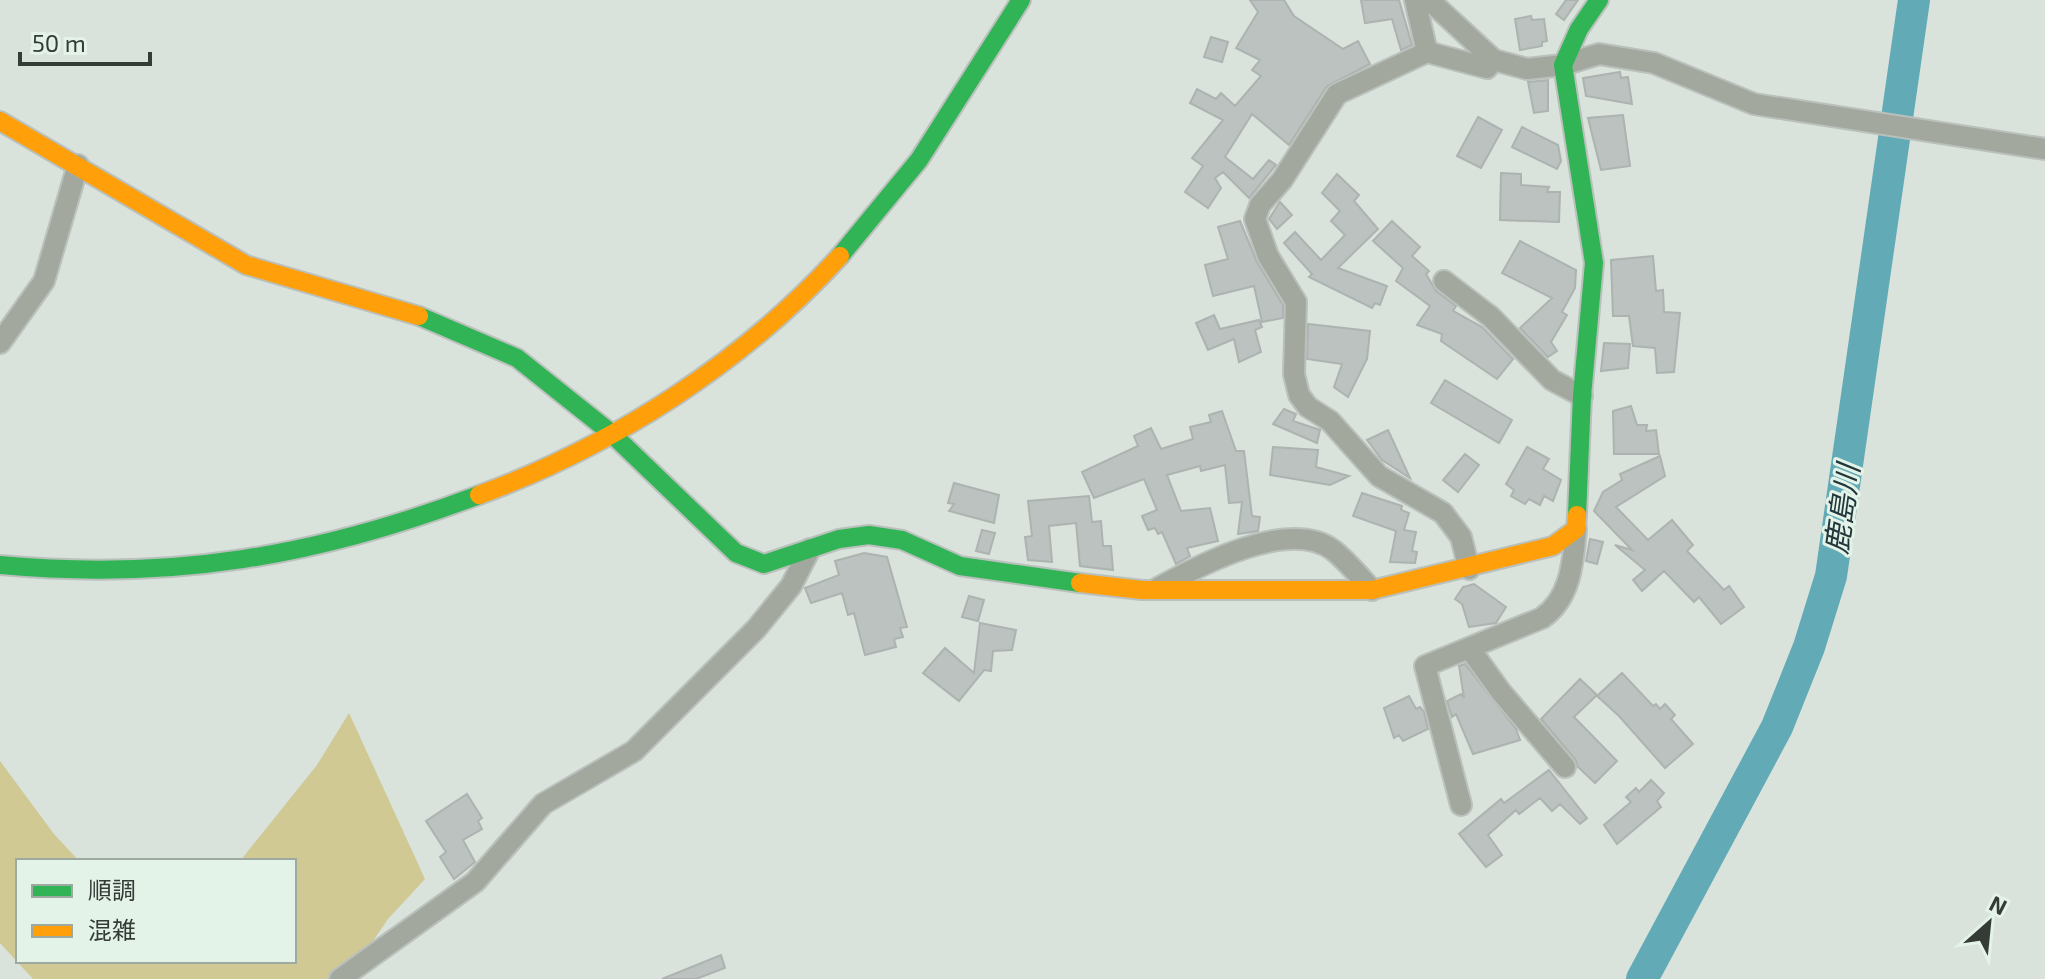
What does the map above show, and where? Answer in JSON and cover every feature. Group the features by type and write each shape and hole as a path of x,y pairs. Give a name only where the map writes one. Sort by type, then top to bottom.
{"street":[{"path":"0,565 62,571 161,570 284,554 401,524 495,490 611,433 703,374 794,302 866,226 930,149 1021,0"},
{"path":"1415,0 1427,52"},
{"path":"1429,0 1494,60 1527,69 1563,65 1599,54 1654,63 1754,104 2045,149"},
{"path":"1461,805 1425,666 1542,618 1558,607 1574,557 1582,396 1594,263 1563,65 1579,29 1599,0"},
{"path":"1469,569 1461,537 1443,513 1379,476 1330,421 1308,407 1299,395 1294,374 1296,302 1268,256 1255,219 1260,205 1282,180 1337,94 1427,52 1487,68 1494,60"},
{"path":"0,121 246,265 440,322 481,338 517,358 611,433 736,553 764,564 839,539 869,535 902,540 960,566 1154,590 1372,590 1469,569 1553,546 1576,529"},
{"path":"0,343 44,281 78,165"},
{"path":"1444,281 1491,317 1552,380 1582,396"},
{"path":"1154,590 1221,554 1306,540 1332,549 1372,590"},
{"path":"340,979 475,882 523,823 543,804 634,751 756,629 791,586 810,549"},
{"path":"1470,649 1501,692 1565,767"}],"shaded area":[{"path":"349,713 425,879 388,919 347,979 33,979 18,963 296,963 296,859 242,859 317,765"},
{"path":"0,761 54,834 77,859 16,859 16,960 0,943"}],"building":[{"path":"1250,0 1284,0 1294,16 1343,49 1358,41 1370,64 1327,86 1289,145 1252,114 1225,157 1253,179 1269,160 1276,165 1249,198 1223,172 1215,178 1221,188 1208,208 1185,192 1203,166 1192,158 1223,120 1190,103 1197,89 1216,99 1221,93 1235,106 1261,76 1252,70 1260,60 1236,48 1258,12"},
{"path":"1361,0 1399,0 1412,45 1401,50 1392,19 1365,23"},
{"path":"1566,0 1578,0 1564,20 1556,14"},
{"path":"1531,16 1532,20 1544,19 1547,41 1542,42 1542,46 1520,50 1515,19"},
{"path":"1211,37 1228,42 1222,62 1204,57"},
{"path":"1620,72 1621,78 1628,77 1632,104 1586,96 1583,78"},
{"path":"1548,80 1548,111 1534,113 1528,82"},
{"path":"1623,115 1630,166 1601,170 1588,118"},
{"path":"1478,117 1502,130 1481,168 1457,156"},
{"path":"1522,127 1558,145 1561,161 1557,169 1512,147"},
{"path":"1501,173 1521,174 1521,185 1549,187 1547,192 1560,192 1559,222 1500,220"},
{"path":"1337,174 1359,195 1354,201 1378,229 1338,268 1387,286 1380,305 1375,303 1372,308 1309,277 1312,274 1284,243 1295,232 1321,260 1345,235 1331,221 1340,211 1322,193"},
{"path":"1280,202 1292,215 1277,229 1269,219"},
{"path":"1240,221 1257,262 1283,305 1283,318 1262,322 1254,286 1213,296 1205,265 1228,259 1218,227"},
{"path":"1392,221 1420,247 1412,256 1429,271 1426,274 1436,291 1456,306 1453,311 1482,327 1513,359 1497,379 1441,341 1442,334 1417,325 1430,306 1396,281 1403,268 1373,241"},
{"path":"1520,241 1576,270 1575,288 1562,312 1567,315 1551,342 1557,351 1548,357 1520,328 1552,298 1502,273"},
{"path":"1653,256 1656,291 1663,290 1664,312 1680,313 1674,372 1657,373 1655,348 1633,346 1629,316 1613,316 1611,260"},
{"path":"1214,315 1220,329 1259,320 1262,327 1255,330 1261,352 1239,362 1234,339 1208,350 1196,323"},
{"path":"1308,324 1370,331 1367,359 1348,397 1334,387 1342,364 1307,359"},
{"path":"1604,343 1630,344 1628,368 1601,371"},
{"path":"1445,380 1512,420 1499,443 1431,403"},
{"path":"1631,406 1637,425 1647,425 1646,431 1656,430 1659,454 1614,454 1613,411"},
{"path":"1284,409 1296,414 1293,421 1320,430 1317,443 1273,424"},
{"path":"1222,411 1236,451 1244,451 1252,516 1260,517 1258,531 1238,534 1242,502 1229,503 1225,465 1201,471 1200,466 1167,475 1181,511 1210,508 1218,541 1187,548 1190,556 1176,564 1162,532 1158,534 1155,528 1148,530 1142,516 1157,510 1144,479 1094,498 1082,472 1138,446 1134,436 1151,428 1161,449 1193,439 1190,427 1211,422 1209,415"},
{"path":"1388,430 1410,478 1382,460 1367,440"},
{"path":"1273,447 1318,450 1316,467 1349,476 1330,485 1270,475"},
{"path":"1527,447 1549,459 1543,469 1561,480 1553,501 1544,496 1540,505 1529,499 1525,504 1511,496 1514,490 1506,484"},
{"path":"1465,454 1479,465 1458,492 1443,480"},
{"path":"1660,456 1665,476 1616,507 1648,540 1672,520 1693,545 1687,551 1724,590 1729,586 1744,607 1721,624 1699,597 1694,602 1664,571 1642,591 1633,580 1645,570 1615,545 1632,550 1594,511 1603,492 1622,480 1620,474"},
{"path":"954,483 999,495 994,523 949,511 954,504 948,503"},
{"path":"1362,493 1402,506 1401,510 1409,513 1404,530 1416,532 1412,551 1417,552 1415,563 1390,562 1396,531 1353,516"},
{"path":"1089,496 1092,522 1101,521 1103,546 1111,546 1113,570 1080,566 1076,523 1049,526 1052,562 1028,560 1025,537 1032,536 1028,501"},
{"path":"982,530 995,533 989,554 976,551"},
{"path":"1590,539 1603,542 1597,564 1586,561"},
{"path":"864,553 887,557 907,627 900,628 903,637 894,639 896,647 865,655 854,613 848,615 842,593 811,603 805,588 839,575 835,561"},
{"path":"1474,584 1506,607 1496,623 1469,627 1462,604 1455,599 1463,587"},
{"path":"969,596 984,600 978,621 962,617"},
{"path":"980,623 1016,630 1012,650 993,651 991,671 984,670 959,701 923,673 945,648 974,673"},
{"path":"1465,664 1516,729 1520,740 1473,754 1456,714 1452,717 1447,701 1461,694 1464,698 1459,666"},
{"path":"1622,673 1653,706 1656,704 1660,709 1665,704 1675,715 1671,719 1693,744 1665,768 1597,696"},
{"path":"1580,679 1597,695 1574,717 1617,761 1595,783 1578,767 1575,759 1541,719"},
{"path":"1409,696 1416,709 1420,707 1424,712 1428,729 1403,741 1399,735 1394,738 1384,708"},
{"path":"1549,770 1587,818 1580,824 1560,804 1552,811 1540,798 1519,814 1516,810 1488,835 1502,855 1486,867 1459,834 1501,799 1504,803"},
{"path":"1651,780 1664,793 1657,801 1661,807 1617,844 1604,825 1631,802 1626,797 1636,788 1639,792"},
{"path":"467,794 482,818 478,821 482,829 463,840 475,862 454,879 440,857 446,852 426,821"},
{"path":"721,955 725,968 696,979 662,979"}],"waterway":[{"name":"鹿島川","path":"1642,979 1777,727 1809,647 1831,576 1914,0"}],"traffic: fast":[{"path":"840,256 919,160 1021,0"},
{"path":"1577,515 1582,396 1594,263 1563,65 1579,29 1599,0"},
{"path":"419,316 517,358 611,433 736,553 764,564 839,539 869,535 902,540 960,566 1080,583"},
{"path":"0,565 125,569 244,559 361,534 479,495"}],"traffic: slow":[{"path":"0,121 246,265 419,316"},
{"path":"479,495 578,452 674,397 762,331 840,256"},
{"path":"1080,583 1142,590 1372,590 1553,546 1576,529 1577,515"}]}
